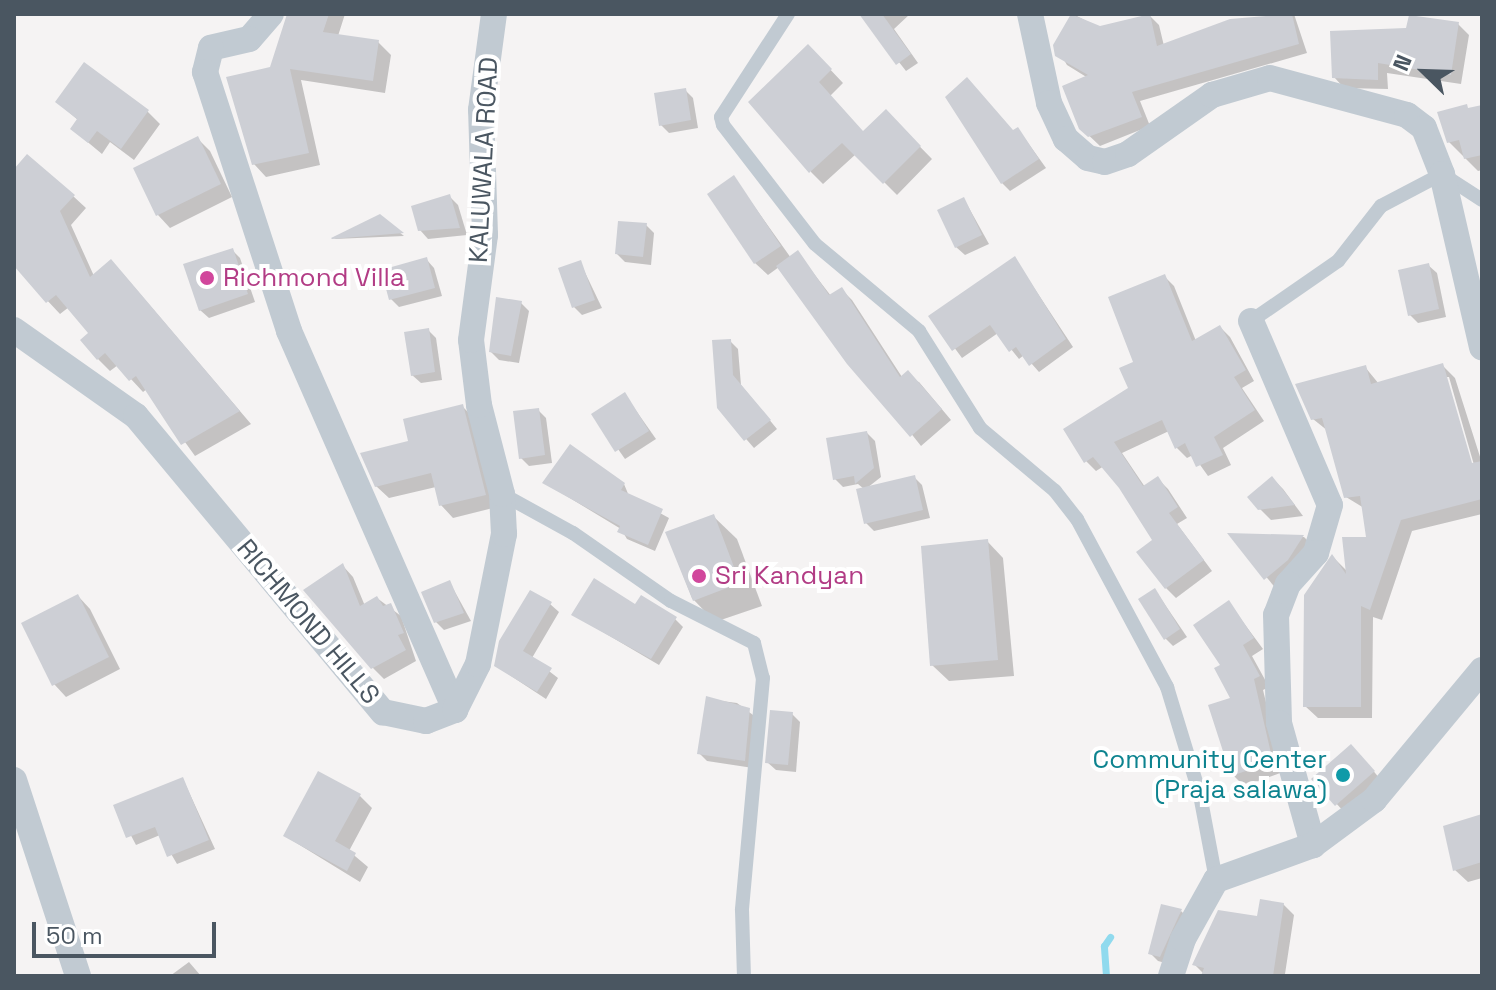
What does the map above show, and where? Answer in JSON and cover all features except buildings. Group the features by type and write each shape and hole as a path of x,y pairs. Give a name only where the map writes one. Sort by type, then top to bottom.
{"street":[{"path":"271,14 249,39 211,48 205,72 289,331 455,710"},
{"name":"KALUWALA ROAD","path":"494,14 481,110 485,235 471,340 479,405 502,494"},
{"path":"1030,14 1049,103 1066,139 1088,158 1105,162 1128,154 1212,95 1270,78 1407,115 1424,128 1442,174 1482,347"},
{"path":"1251,321 1330,505 1316,553 1288,584 1276,615 1279,723 1313,845"},
{"name":"RICHMOND HILLS","path":"14,330 136,416 383,712 426,721 455,710"},
{"path":"455,710 478,664 504,534 502,494"},
{"path":"1171,976 1183,939 1216,880 1313,845 1374,800 1482,670"},
{"path":"14,780 78,976"}],"lane":[{"path":"788,14 721,117 723,125 815,244 919,331 980,428 1055,491 1077,519 1167,687 1200,795 1216,880"},
{"path":"1251,321 1338,261 1381,206 1442,174 1482,200"},
{"path":"502,494 573,533 671,601 754,643 763,678 742,910 744,976"}],"waterway":[{"path":"1106,976 1104,946 1110,937"}],"place":[{"name":"Richmond Villa","path":"207,278"},
{"name":"Sri Kandyan","path":"699,576"},
{"name":"Community Center (Praja salawa)","path":"1343,775"}]}
